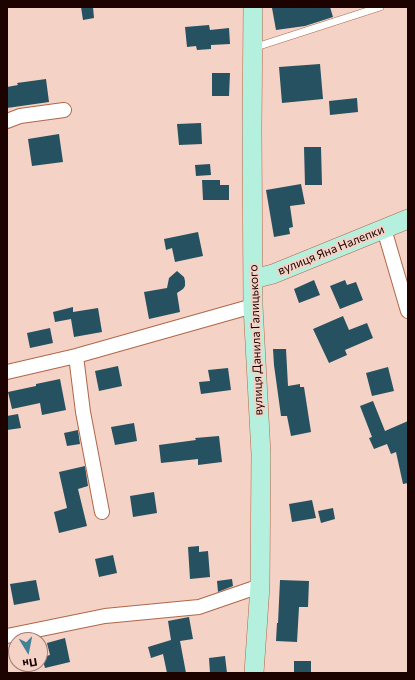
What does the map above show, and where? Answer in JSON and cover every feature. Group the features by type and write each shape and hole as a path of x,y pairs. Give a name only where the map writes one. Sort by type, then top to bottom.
{"street":[{"name":"вулиця Данила Галицького","path":"253,7 253,306 261,454 260,586 254,673"},
{"path":"7,121 20,116 64,110"},
{"name":"вулиця Яна Налепки","path":"253,279 279,272 408,218"},
{"path":"384,229 408,311"},
{"path":"7,372 76,356 253,306"},
{"path":"76,356 83,412 102,512"},
{"path":"7,636 105,616 198,607 260,586"}],"lane":[{"path":"253,48 380,7"}],"building":[{"path":"81,7 93,7 94,18 83,20"},
{"path":"330,7 333,17 305,26 276,30 272,8"},
{"path":"209,25 210,30 229,28 230,44 211,45 211,49 197,50 196,46 187,47 185,27"},
{"path":"320,64 323,99 282,103 279,67"},
{"path":"212,73 230,73 229,96 212,96"},
{"path":"46,79 49,102 7,108 7,87 18,85 17,83"},
{"path":"357,98 358,112 330,115 329,101"},
{"path":"201,123 202,144 179,145 177,124"},
{"path":"59,134 63,162 32,166 28,139"},
{"path":"304,147 321,147 322,185 305,185"},
{"path":"210,164 211,175 196,176 195,165"},
{"path":"202,180 220,180 220,185 229,185 229,200 203,200"},
{"path":"301,184 305,204 290,206 293,227 289,228 290,234 274,237 266,190"},
{"path":"198,232 203,256 175,262 172,248 166,250 164,239"},
{"path":"177,271 184,277 185,281 185,286 183,289 177,293 180,312 149,319 144,292 167,288 169,278"},
{"path":"314,280 320,295 299,303 294,289"},
{"path":"345,280 347,285 356,282 363,300 340,309 330,286"},
{"path":"73,307 73,312 98,308 102,332 74,337 71,319 55,322 53,312"},
{"path":"343,316 349,330 367,323 373,338 345,350 347,355 329,363 313,329"},
{"path":"50,328 53,343 30,348 27,333"},
{"path":"273,349 286,349 288,386 300,384 300,387 304,387 311,432 291,436 287,416 281,416"},
{"path":"118,366 122,386 99,391 95,371"},
{"path":"388,367 394,391 372,396 366,373"},
{"path":"228,368 231,390 201,394 199,382 210,381 208,370"},
{"path":"60,379 66,410 42,415 40,403 12,409 8,392"},
{"path":"373,401 385,431 408,421 408,483 403,484 396,452 391,454 387,444 374,449 369,438 372,437 360,406"},
{"path":"18,414 21,428 7,430 7,416"},
{"path":"134,423 137,441 115,445 111,427"},
{"path":"78,430 80,444 67,446 64,433"},
{"path":"219,436 222,462 198,465 198,459 161,463 159,445 196,440 195,438"},
{"path":"85,466 88,486 78,489 87,526 59,533 54,512 67,508 59,472"},
{"path":"154,492 157,513 133,517 130,496"},
{"path":"312,500 316,518 292,522 289,504"},
{"path":"333,508 335,519 321,523 318,511"},
{"path":"199,546 199,552 208,551 210,577 190,579 188,547"},
{"path":"113,555 117,573 99,577 95,559"},
{"path":"232,579 233,586 218,592 217,581"},
{"path":"36,580 40,600 14,605 10,584"},
{"path":"280,580 309,581 308,607 299,607 297,642 276,641"},
{"path":"189,617 193,639 180,641 186,673 167,673 163,654 151,658 148,647 171,640 168,621"},
{"path":"65,638 70,662 48,667 48,656 50,655 48,643"},
{"path":"225,656 227,673 210,673 209,658"},
{"path":"294,661 311,661 311,673 294,673"}]}
